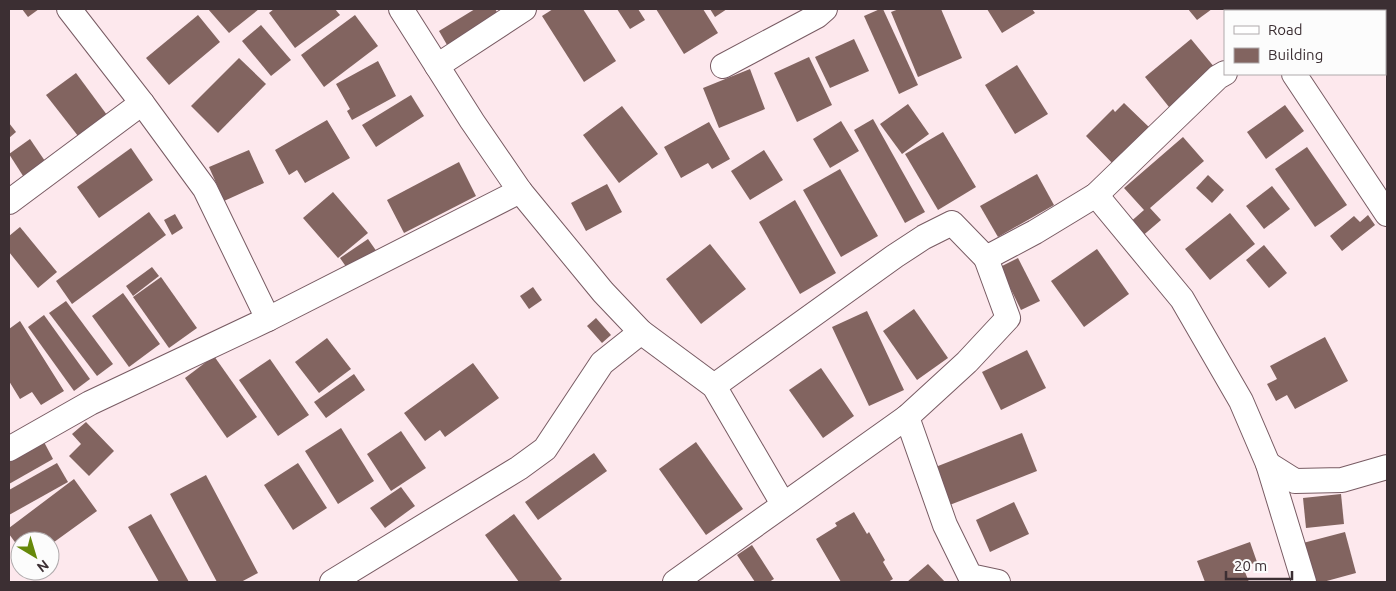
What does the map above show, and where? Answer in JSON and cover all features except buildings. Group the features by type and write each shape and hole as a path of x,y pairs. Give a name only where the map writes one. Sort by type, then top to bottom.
{"street":[{"path":"69,9 142,102 205,189 268,319"},
{"path":"401,9 472,121 520,192 603,292 641,332 714,386 783,504"},
{"path":"437,66 524,9"},
{"path":"723,66 817,16 825,9"},
{"path":"986,258 1035,232 1096,195 1218,77 1224,74"},
{"path":"1295,75 1387,214"},
{"path":"9,202 142,102"},
{"path":"9,449 90,402 268,319 520,192"},
{"path":"1096,195 1182,299 1241,401 1268,464 1304,582"},
{"path":"675,582 907,417 967,362 1008,318 986,258 952,223 924,237 895,256 714,386"},
{"path":"332,582 519,468 545,449 602,363 641,332"},
{"path":"907,417 945,525 970,576 998,582"},
{"path":"1268,464 1295,481 1342,480 1387,467"}]}
